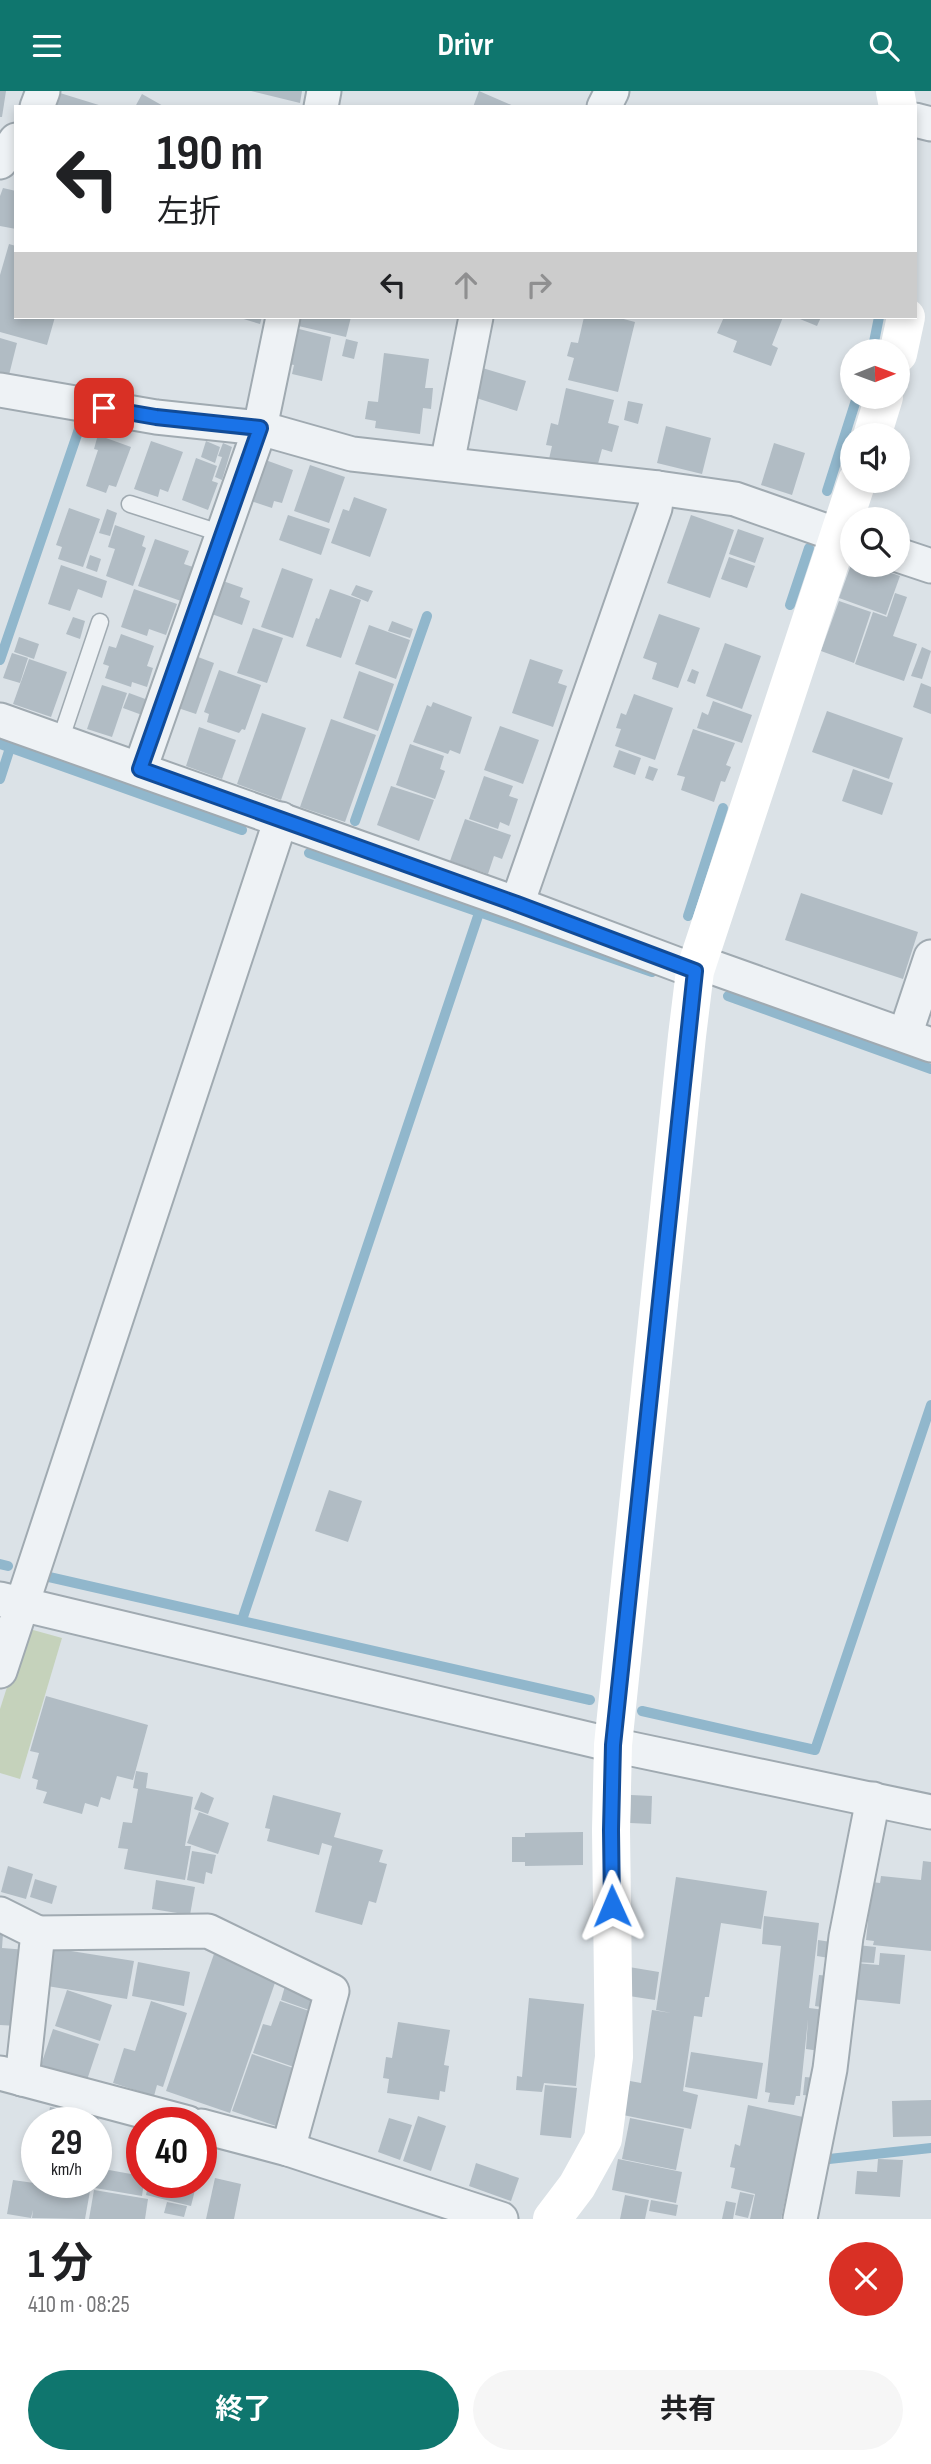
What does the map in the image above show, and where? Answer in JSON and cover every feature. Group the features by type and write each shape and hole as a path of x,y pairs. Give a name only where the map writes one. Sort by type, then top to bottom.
{"street":[{"path":"0,162 14,143"},
{"path":"140,769 260,428 283,319"},
{"path":"447,464 476,319"},
{"path":"901,339 906,319"},
{"path":"0,390 156,417 260,428 352,454 735,499 840,536"},
{"path":"517,904 655,508 658,488"},
{"path":"552,2219 577,2186 603,2139 614,2057 611,1830 613,1745 685,1050 697,967 840,555"},
{"path":"910,559 931,566"},
{"path":"0,720 697,967 918,1040 931,957"},
{"path":"0,1671 11,1602 281,820"},
{"path":"11,1602 613,1745 931,1812"},
{"path":"800,2219 830,2069 845,1937 873,1799"},
{"path":"0,1914 38,1933 208,1931 332,1991 288,2149"},
{"path":"38,1933 11,2076 128,2107"},
{"path":"217,2130 288,2149 501,2219"}],"lane":[{"path":"130,504 223,534"},
{"path":"60,741 100,622"}],"green space":[{"path":"26,1628 62,1638 20,1779 0,1773 0,1709"}],"building":[{"path":"0,91 6,91 2,117 0,117"},
{"path":"251,91 302,91 300,103"},
{"path":"479,91 511,105 474,105"},
{"path":"60,93 99,105 57,105"},
{"path":"142,94 161,105 136,105"},
{"path":"3,188 14,191 14,229 0,226 0,196"},
{"path":"9,244 14,245 14,319 54,319 47,345 0,332 0,275"},
{"path":"244,319 261,319 260,324"},
{"path":"296,319 350,319 346,337 294,325"},
{"path":"584,319 624,319 635,322 618,392 568,380 574,358 567,356 571,342 578,343"},
{"path":"723,319 782,319 772,345 778,348 771,366 733,352 737,341 717,333"},
{"path":"800,319 820,319 817,326"},
{"path":"291,327 331,337 322,381 292,374 294,365 283,363"},
{"path":"0,338 17,343 8,379 0,377"},
{"path":"346,339 358,342 354,359 342,356"},
{"path":"384,353 429,359 425,388 433,388 431,409 423,408 420,434 375,428 376,421 365,419 368,401 378,402"},
{"path":"479,367 526,381 517,411 470,396"},
{"path":"566,388 614,400 608,423 619,426 612,452 602,449 596,471 549,459 552,446 546,445 551,423 558,425"},
{"path":"628,401 643,404 638,424 624,420"},
{"path":"666,426 711,438 702,474 657,463"},
{"path":"99,431 107,434 106,438 131,447 116,487 109,485 106,493 86,486 98,450 94,449"},
{"path":"151,441 183,452 168,492 160,489 158,497 134,489"},
{"path":"206,441 220,447 215,463 201,457"},
{"path":"223,443 232,447 222,480 215,477 222,457 218,456"},
{"path":"774,443 805,453 792,495 761,485"},
{"path":"196,458 217,466 212,481 218,483 208,510 182,500"},
{"path":"260,458 293,470 282,503 274,501 272,508 245,499"},
{"path":"310,465 345,477 329,523 294,511"},
{"path":"354,497 387,509 370,557 331,543 343,509 349,511"},
{"path":"69,508 100,519 83,567 58,559 62,547 56,545"},
{"path":"107,509 117,513 110,536 99,533"},
{"path":"288,515 330,529 321,555 279,540"},
{"path":"691,515 734,530 710,598 667,583"},
{"path":"115,525 145,536 142,546 146,548 133,586 106,576 115,549 108,547"},
{"path":"738,529 764,538 755,563 729,554"},
{"path":"155,539 189,551 184,564 193,567 181,601 138,586"},
{"path":"90,555 101,559 97,572 86,568"},
{"path":"729,557 755,566 747,588 721,579"},
{"path":"61,565 107,581 102,598 78,589 70,611 48,604"},
{"path":"282,568 313,579 293,638 261,627"},
{"path":"847,577 900,577 886,615 839,598"},
{"path":"220,580 243,588 240,597 250,601 242,625 209,613"},
{"path":"356,585 373,591 368,602 351,595"},
{"path":"134,589 177,604 166,635 149,629 147,636 121,627"},
{"path":"330,589 361,600 341,658 306,646"},
{"path":"895,593 907,597 893,636 917,644 904,681 855,664 873,612 887,617"},
{"path":"839,601 871,612 854,663 821,651"},
{"path":"659,614 700,628 678,688 652,679 657,663 643,658"},
{"path":"73,617 85,621 80,639 66,634"},
{"path":"392,621 413,629 410,638 388,631"},
{"path":"369,625 410,640 396,679 355,664"},
{"path":"253,628 283,638 267,683 237,673"},
{"path":"121,634 154,646 147,666 153,668 147,687 132,682 131,687 105,678 109,666 103,664 109,646 116,648"},
{"path":"19,637 39,644 34,659 14,652"},
{"path":"725,643 761,656 742,709 706,696"},
{"path":"922,647 931,651 922,679 911,676"},
{"path":"12,653 28,658 20,683 3,678"},
{"path":"190,654 214,663 196,714 172,706"},
{"path":"29,659 67,672 51,717 13,704"},
{"path":"530,659 563,670 558,683 567,686 553,727 512,713"},
{"path":"692,669 699,672 695,684 687,681"},
{"path":"219,670 261,685 245,730 242,729 239,733 207,722 209,714 204,712"},
{"path":"359,671 394,684 378,731 343,718"},
{"path":"921,683 931,687 931,714 913,707"},
{"path":"102,685 127,693 112,737 87,729"},
{"path":"129,693 148,700 142,715 123,708"},
{"path":"634,694 673,708 655,760 615,746 621,729 616,728 621,713 626,715"},
{"path":"713,701 752,715 742,743 697,728 702,712 708,715"},
{"path":"433,702 472,717 460,754 450,750 448,754 413,742 427,705 431,707"},
{"path":"827,711 903,738 889,779 812,752"},
{"path":"262,713 306,728 281,800 237,784"},
{"path":"331,719 376,735 345,822 300,807"},
{"path":"500,726 539,740 523,784 484,770"},
{"path":"199,727 236,740 222,779 186,766"},
{"path":"693,729 735,743 726,765 731,767 725,782 721,781 714,802 681,790 685,777 677,775"},
{"path":"410,744 444,756 440,769 445,771 435,799 396,785"},
{"path":"619,750 641,758 635,775 613,767"},
{"path":"649,766 658,769 653,781 645,778"},
{"path":"853,769 893,783 882,815 842,801"},
{"path":"484,776 513,786 509,796 518,799 509,826 500,822 498,829 469,819"},
{"path":"391,786 434,800 419,841 377,825"},
{"path":"465,819 511,835 502,859 494,856 488,874 450,861"},
{"path":"801,893 918,932 903,979 785,940"},
{"path":"329,1490 362,1501 348,1542 315,1531"},
{"path":"46,1696 148,1725 133,1780 117,1776 110,1800 101,1797 98,1807 85,1803 82,1814 43,1803 47,1792 36,1789 38,1780 32,1778 39,1753 30,1751"},
{"path":"136,1771 148,1773 146,1788 193,1797 185,1846 191,1846 185,1880 124,1869 128,1849 118,1848 123,1822 132,1823 138,1789 133,1788"},
{"path":"201,1792 214,1798 208,1814 194,1809"},
{"path":"273,1795 341,1813 334,1837 383,1850 379,1862 387,1864 376,1903 369,1901 362,1925 315,1912 332,1846 322,1843 319,1855 267,1841 270,1829 265,1828"},
{"path":"631,1795 652,1796 651,1824 630,1823"},
{"path":"199,1812 229,1823 218,1854 187,1843"},
{"path":"583,1832 583,1865 525,1866 525,1862 512,1862 512,1837 525,1837 525,1833"},
{"path":"192,1851 216,1855 212,1874 206,1872 204,1884 187,1880"},
{"path":"923,1861 931,1862 931,1951 873,1945 874,1941 866,1940 872,1882 880,1883 881,1876 921,1880"},
{"path":"8,1866 33,1874 26,1899 1,1892"},
{"path":"676,1877 767,1891 761,1929 721,1923 709,1997 705,1997 702,2017 694,2016 683,2091 698,2095 691,2129 623,2115 630,2081 641,2083 652,2010 671,2013 656,2010"},
{"path":"35,1879 57,1886 52,1904 30,1897"},
{"path":"156,1880 195,1887 190,1915 152,1909"},
{"path":"764,1916 819,1923 809,2008 825,2010 820,2051 806,2049 808,2019 800,2096 796,2096 794,2105 768,2102 770,2093 765,2092 781,1946 762,1944"},
{"path":"0,1934 3,1934 2,1948 27,1950 18,2026 0,2025"},
{"path":"818,1940 831,1942 829,1958 817,1956"},
{"path":"857,1945 876,1947 874,1963 855,1962"},
{"path":"52,1948 134,1961 127,1999 47,1986"},
{"path":"880,1953 905,1955 900,2004 851,1999 855,1963 879,1965"},
{"path":"214,1954 277,1977 230,2113 166,2091"},
{"path":"138,1962 190,1972 184,2006 132,1996"},
{"path":"629,1967 659,1972 655,2000 629,1996"},
{"path":"819,1975 830,1976 827,2008 815,2006"},
{"path":"287,1979 317,1990 309,2010 281,2000"},
{"path":"67,1990 112,2005 100,2041 55,2026"},
{"path":"529,1998 584,2004 576,2086 544,2083 542,2092 516,2090 517,2076 522,2077"},
{"path":"151,2001 187,2013 163,2087 157,2085 154,2096 113,2083 124,2048 135,2051"},
{"path":"280,2001 312,2012 294,2067 253,2053 263,2024 271,2026"},
{"path":"398,2022 450,2030 444,2065 449,2066 445,2092 440,2091 439,2100 387,2093 389,2079 383,2078 386,2057 392,2058"},
{"path":"53,2029 99,2044 87,2080 41,2065"},
{"path":"691,2052 763,2063 757,2099 685,2087"},
{"path":"252,2054 296,2069 276,2126 232,2111"},
{"path":"805,2077 815,2078 813,2096 803,2095"},
{"path":"545,2085 577,2088 571,2138 540,2135"},
{"path":"931,2100 931,2136 893,2137 892,2101"},
{"path":"748,2105 803,2117 795,2154 799,2156 795,2178 790,2178 781,2219 750,2219 755,2194 731,2188 735,2168 730,2167 735,2144 740,2146"},
{"path":"418,2116 446,2126 431,2171 403,2161"},
{"path":"389,2118 412,2125 400,2160 378,2152"},
{"path":"630,2118 684,2129 676,2170 622,2159"},
{"path":"618,2159 682,2172 676,2203 612,2190"},
{"path":"878,2159 903,2160 900,2197 855,2194 857,2171 877,2172"},
{"path":"476,2163 519,2178 511,2201 469,2186"},
{"path":"112,2171 126,2173 126,2193 112,2191"},
{"path":"217,2178 241,2184 234,2219 206,2219 211,2198 217,2198"},
{"path":"13,2180 21,2181 21,2198 89,2198 85,2219 32,2218 33,2210 31,2218 7,2214"},
{"path":"740,2192 754,2195 748,2218 735,2215"},
{"path":"112,2193 126,2195 126,2198 148,2199 145,2219 89,2219 93,2198 112,2198"},
{"path":"625,2195 649,2200 645,2219 620,2219"},
{"path":"158,2198 193,2198 191,2206"},
{"path":"651,2200 678,2205 676,2216 649,2211"},
{"path":"726,2201 736,2203 733,2219 722,2219"},
{"path":"167,2202 187,2206 184,2217 164,2213"}],"waterway":[{"path":"875,339 879,319"},
{"path":"827,491 853,409"},
{"path":"0,660 80,426"},
{"path":"790,605 809,548"},
{"path":"355,821 427,616"},
{"path":"0,744 242,830"},
{"path":"0,779 10,748"},
{"path":"688,916 723,808"},
{"path":"309,853 652,972"},
{"path":"242,1620 479,913"},
{"path":"728,996 931,1069"},
{"path":"642,1711 815,1750 931,1405"},
{"path":"0,1564 8,1566"},
{"path":"49,1577 590,1700"},
{"path":"829,2159 931,2148"}],"route":[{"path":"104,408 156,417 260,428 140,769 695,971 613,1745 612,1906"}]}
